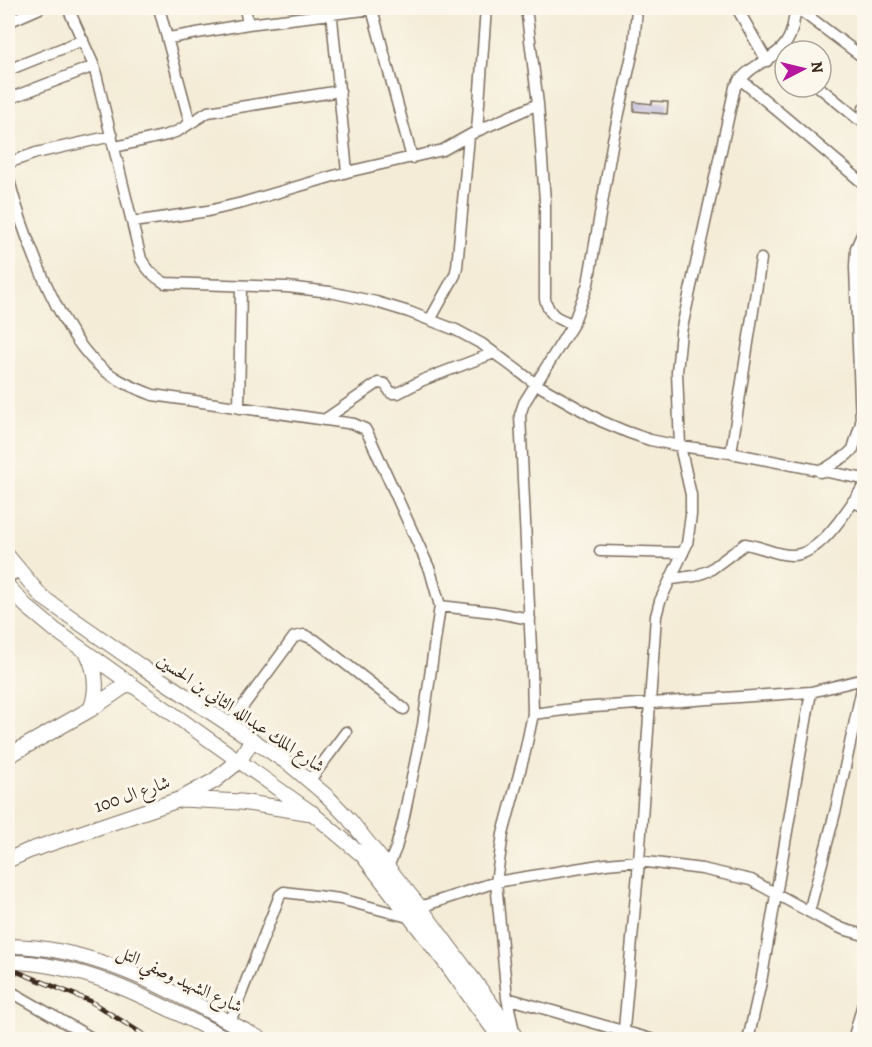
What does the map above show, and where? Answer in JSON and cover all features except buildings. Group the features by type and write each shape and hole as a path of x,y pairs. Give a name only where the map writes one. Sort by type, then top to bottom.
{"highway":[{"path":"88,654 93,665 96,687 91,710"},
{"path":"8,756 91,710 129,683"},
{"name":"شارع ال 100","path":"8,860 181,798 214,781 239,761 252,740"},
{"path":"181,798 242,802 312,813"}],"main road":[{"name":"شارع الملك عبدالله الثاني بن الحسين","path":"8,556 18,576 42,597 310,780 349,819 388,867 416,913"},
{"name":"شارع الملك عبدالله الثاني بن الحسين","path":"8,586 34,614 312,813 363,856 416,913 511,1038"},
{"path":"8,602 34,614"},
{"path":"129,683 142,667"},
{"name":"شارع الشهيد وصفي التل","path":"8,946 51,950 97,960 143,978 263,1040"},
{"name":"شارع الشهيد وصفي التل","path":"8,962 52,966 136,993 230,1040"}],"street":[{"path":"8,22 40,8"},
{"path":"68,8 94,66 141,260 158,279 165,283 287,287 330,292 376,302 456,330 494,353 536,384 601,421 627,432 650,440 680,446 731,453 864,479"},
{"path":"159,8 169,38 190,123"},
{"path":"245,8 249,24"},
{"path":"169,38 331,11 376,8 412,158"},
{"path":"430,320 451,283 457,267 486,8"},
{"path":"526,8 538,104 546,217 545,300 550,313 555,318 573,324"},
{"path":"511,1038 496,882 503,834 533,714 520,415 524,403 573,324 592,267 613,140 634,46 637,8"},
{"path":"737,8 767,61"},
{"path":"789,39 794,29 796,8"},
{"path":"796,8 864,58"},
{"path":"331,11 347,172"},
{"path":"8,70 83,40"},
{"path":"623,1035 639,861 656,616 660,601 687,544 691,515 691,495 680,446 677,372 681,332 733,94 740,79 773,59"},
{"path":"8,99 94,66"},
{"path":"740,79 864,184"},
{"path":"8,163 36,153 166,135 208,112 339,91"},
{"path":"833,98 858,119 863,118 864,108"},
{"path":"133,222 231,206 347,172 443,150 473,133 538,104"},
{"path":"8,177 20,219 42,273 82,348 114,377 153,395 354,424 365,429 429,570 440,606 423,725 403,821 388,867"},
{"path":"820,472 853,449 861,423 855,267 856,248 863,236"},
{"path":"731,453 761,259"},
{"path":"239,408 241,286"},
{"path":"324,420 378,383 385,384 391,393 398,393 416,383 494,353"},
{"path":"672,579 695,576 710,570 745,544 778,553 792,555 805,553 825,537 864,486"},
{"path":"854,501 864,507"},
{"path":"600,551 683,553"},
{"path":"8,586 18,576"},
{"path":"440,606 530,619"},
{"path":"229,724 294,637 304,635 315,640 404,709"},
{"path":"533,714 580,708 811,693 864,679 836,809 809,912"},
{"path":"748,1040 761,982 811,693"},
{"path":"310,780 346,732"},
{"path":"230,1022 280,895 284,892 340,899 416,913 496,882 606,864 639,861 729,874 751,880 843,929 864,935"},
{"path":"8,990 95,1040"},
{"path":"507,998 623,1035 654,1040"},
{"path":"853,1040 864,1000"}],"railway":[{"path":"8,968 90,1001 152,1040"}]}
